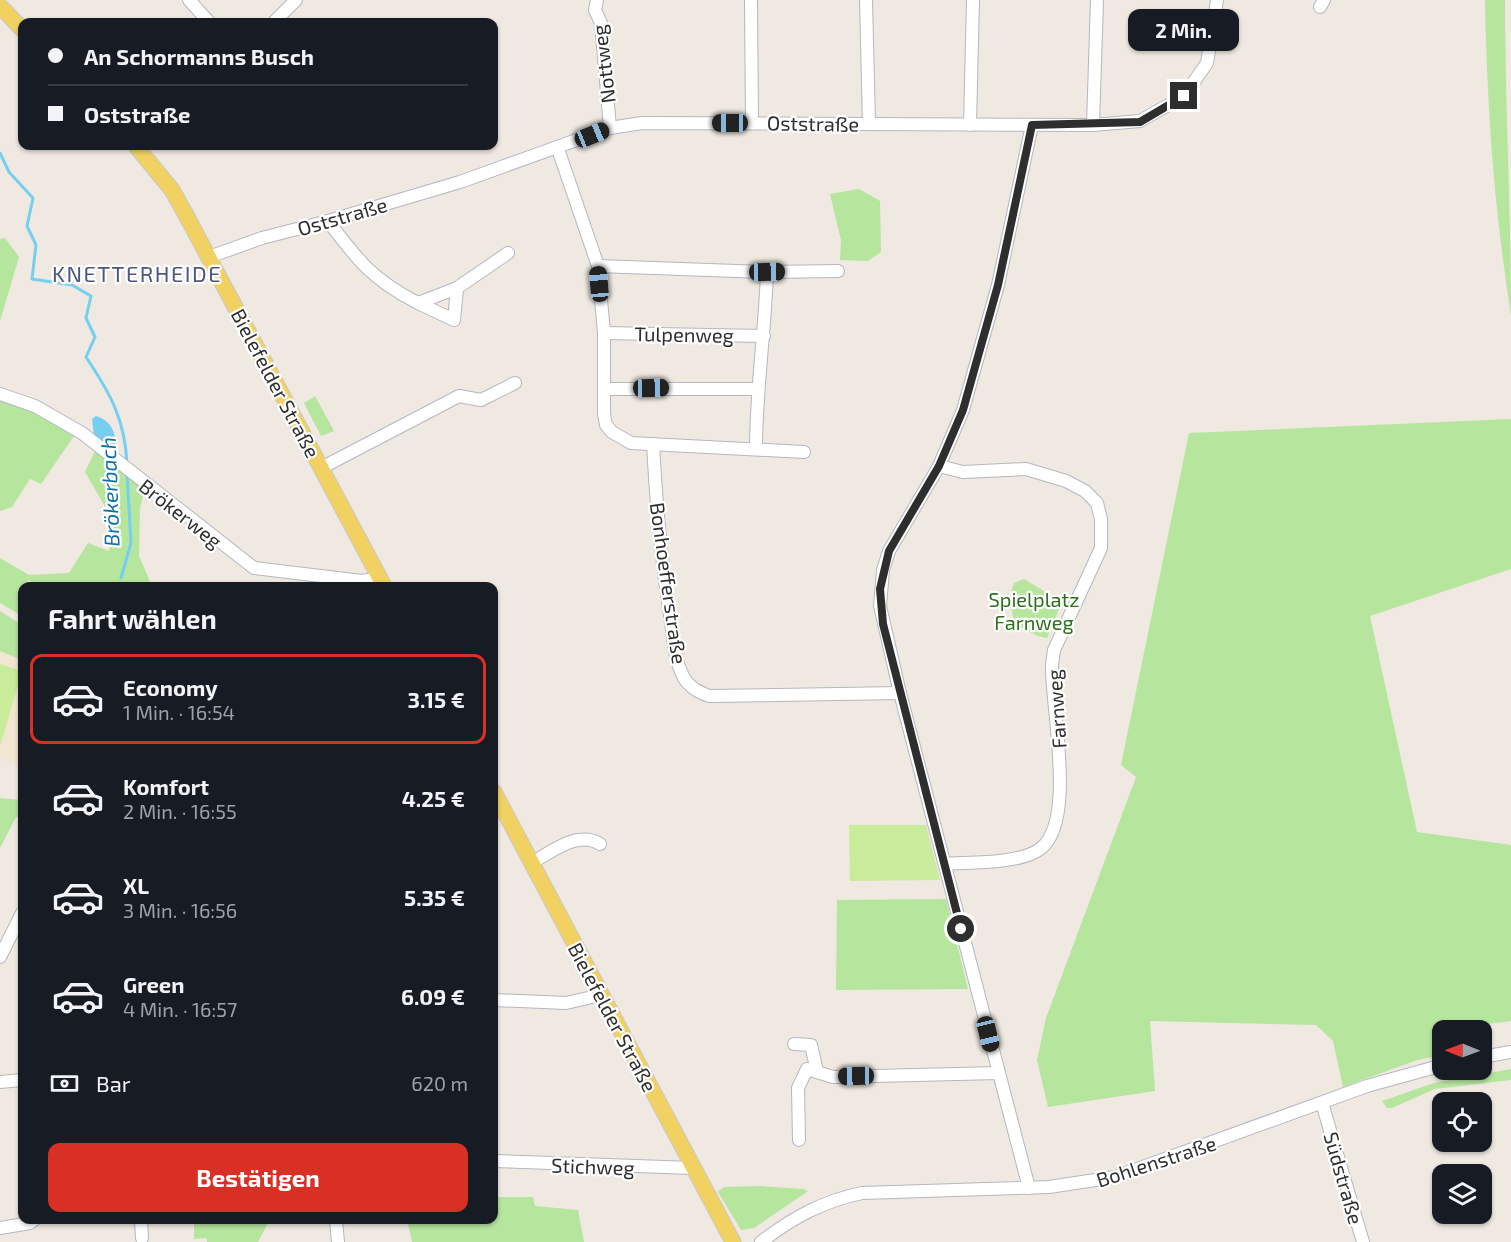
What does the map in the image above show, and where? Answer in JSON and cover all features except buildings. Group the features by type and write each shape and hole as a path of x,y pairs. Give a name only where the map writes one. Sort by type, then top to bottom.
{"main road":[{"path":"0,6 18,25"},
{"name":"Bielefelder Straße","path":"139,150 172,190 382,582"},
{"name":"Bielefelder Straße","path":"498,803 734,1242"}],"street":[{"path":"189,0 205,18"},
{"path":"278,18 296,0"},
{"name":"Nottweg","path":"597,0 595,10 601,23 610,128"},
{"path":"751,0 752,123"},
{"path":"866,0 869,124"},
{"path":"970,125 973,0"},
{"path":"1093,125 1096,0"},
{"name":"Oststraße","path":"209,257 262,238 328,221 558,149 610,128 642,123 1093,125 1140,122 1184,96 1207,63 1217,0"},
{"path":"1029,1188 900,693 882,615 883,570 898,532 939,466 963,410 998,285 1032,125"},
{"path":"558,149 598,267 604,333 604,414 612,432 631,443 804,452"},
{"path":"328,221 361,265 387,287 454,320 457,288"},
{"path":"418,303 457,288 508,253"},
{"path":"598,267 767,272 838,271"},
{"path":"756,449 756,389 764,336 767,272"},
{"name":"Tulpenweg","path":"604,333 764,336"},
{"name":"Bielefelder Straße","path":"321,468 459,396 481,400 515,383"},
{"path":"604,389 756,389"},
{"name":"Brökerweg","path":"0,394 35,406 82,434 254,568 382,582"},
{"name":"Bonhoefferstraße","path":"653,444 658,538 673,637 678,664 684,679 695,691 709,696 900,693"},
{"name":"Farnweg","path":"939,466 963,472 1026,469 1066,481 1085,491 1097,502 1101,519 1101,548 1054,650 1052,665 1061,773 1056,814 1050,838 1040,849 1014,858 945,864"},
{"path":"531,863 578,839 591,839 600,844"},
{"path":"0,957 18,921"},
{"path":"498,1000 566,1003 601,995"},
{"path":"794,1044 811,1045 812,1070 798,1088 799,1140"},
{"path":"1492,1056 1511,1052"},
{"name":"Bohlenstraße","path":"761,1242 804,1212 843,1197 862,1193 1029,1188 1073,1185 1115,1178 1324,1108 1402,1075 1432,1068"},
{"path":"812,1070 833,1077 998,1073"},
{"path":"0,1082 18,1080"},
{"name":"Südstraße","path":"1324,1108 1363,1242"},
{"name":"Stichweg","path":"498,1161 693,1168"},
{"path":"0,1228 24,1224"},
{"path":"141,1224 142,1238"},
{"path":"336,1224 338,1242"}],"shaded area":[{"path":"18,643 18,765 0,759 0,644"}],"green space":[{"path":"1485,0 1505,0 1511,315 1492,158"},
{"path":"859,189 880,201 881,252 868,261 840,260 841,240 830,194"},
{"path":"5,238 19,257 0,321 0,239"},
{"path":"315,396 334,431 321,436 304,403"},
{"path":"0,397 33,409 74,436 41,484 30,479 12,507 0,511"},
{"path":"1511,419 1511,569 1370,616 1417,832 1511,845 1511,1021 1492,1023 1492,1020 1432,1020 1432,1057 1417,1060 1343,1087 1333,1041 1316,1025 1150,1021 1155,1091 1048,1107 1037,1060 1046,1018 1136,777 1121,765 1189,433"},
{"path":"96,449 145,488 140,508 139,556 150,582 32,582 28,580 28,582 18,582 18,614 0,603 0,558 29,575 69,573 88,543 109,551 114,522 85,472"},
{"name":"Spielplatz Farnweg","path":"1024,579 1062,602 1047,638 1014,624 1010,596 1014,583"},
{"path":"0,611 18,622 18,658 0,651"},
{"path":"0,664 18,670 18,685 0,743"},
{"path":"0,798 18,800 18,817 16,817 0,848"},
{"path":"849,825 926,825 940,880 850,881"},
{"path":"946,899 968,989 836,990 837,900"},
{"path":"1511,1069 1511,1080 1435,1089 1392,1108 1387,1108 1382,1101 1434,1083 1450,1080 1492,1080 1492,1072"},
{"path":"760,1186 808,1191 754,1228 741,1230 718,1192 724,1187"},
{"path":"498,1197 533,1197 535,1206 578,1210 584,1242 412,1242 408,1224 498,1224"},
{"path":"194,1224 267,1224 258,1242 207,1242 207,1238 194,1239"}],"water":[{"path":"96,416 107,422 113,430 116,453 94,436 92,419"}],"waterway":[{"name":"Brökerbach","path":"0,153 9,172 33,198 27,226 36,245 32,279 72,285 91,296 86,318 95,337 86,357 115,407 123,433 127,464"},
{"name":"Brökerbach","path":"121,578 131,543 127,473"}],"district":[{"name":"KNETTERHEIDE","path":"137,273"}],"route":[{"path":"961,929 883,624 880,606 883,570 898,532 939,466 963,410 998,285 1032,125 1140,122 1184,96"}]}
